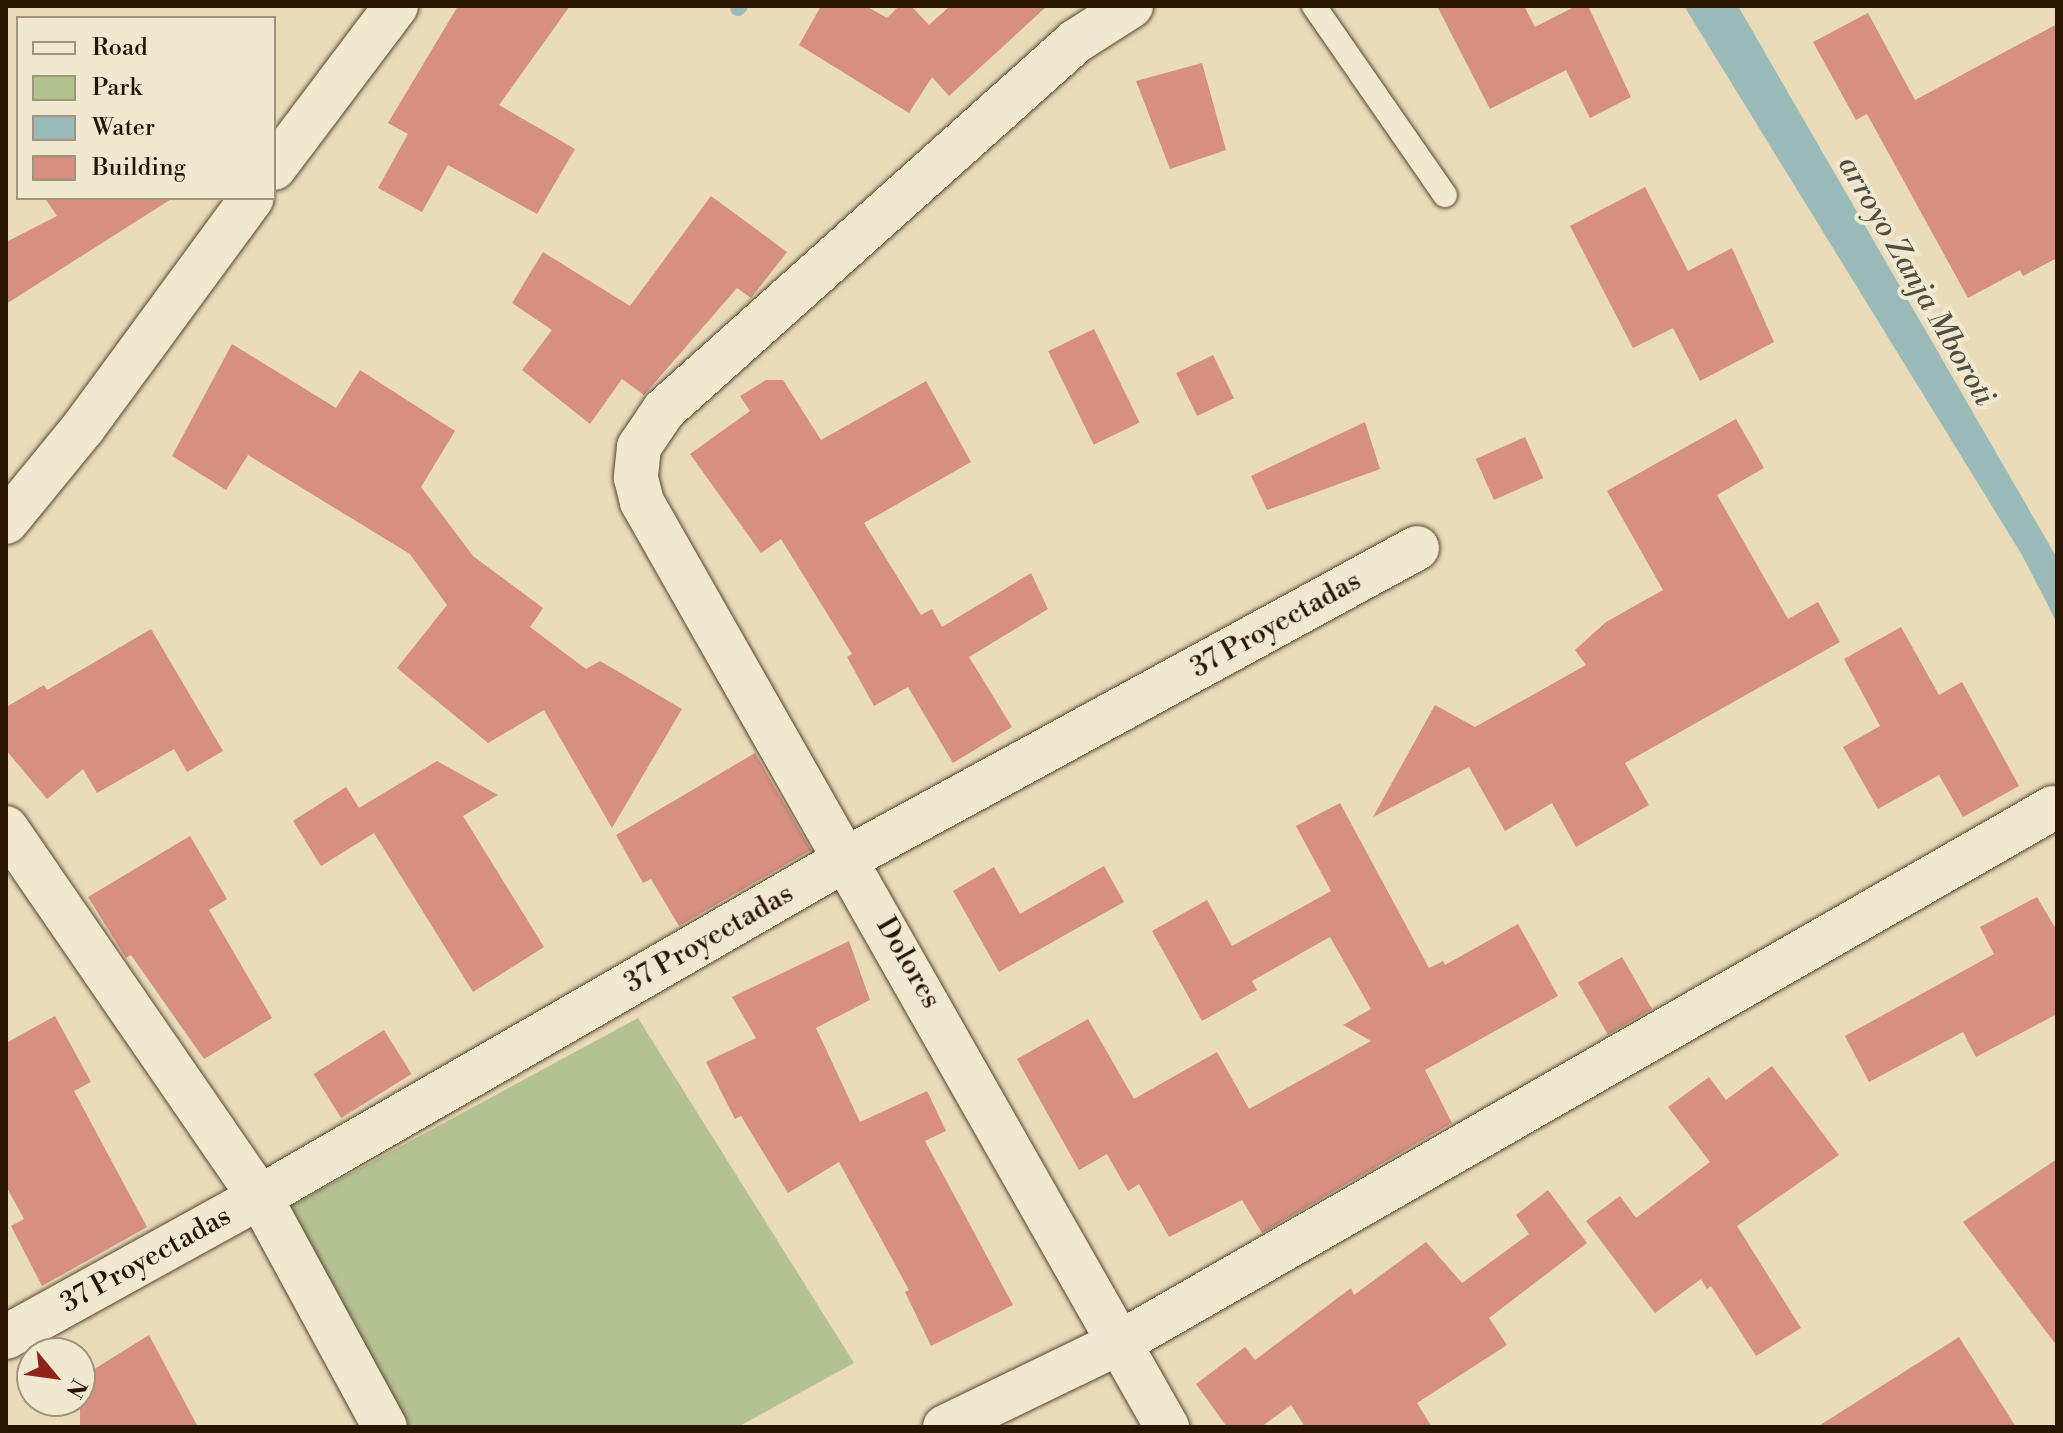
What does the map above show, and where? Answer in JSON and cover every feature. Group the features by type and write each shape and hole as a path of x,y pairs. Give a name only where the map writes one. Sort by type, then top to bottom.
{"street":[{"path":"276,165 396,6"},
{"name":"Dolores","path":"1131,6 1076,41 664,410 639,447 636,478 642,502 1123,1341 1167,1427"},
{"path":"6,522 83,428 251,200"},
{"name":"37 Proyectadas","path":"6,1337 260,1197 848,858 1417,548"},
{"path":"945,1427 1123,1341 2053,808"},
{"path":"6,828 260,1197 385,1427"}],"lane":[{"path":"1314,6 1445,195"}],"green space":[{"path":"638,1018 854,1363 738,1427 410,1427 283,1210"}],"water":[{"path":"1684,6 1738,6 2057,558 2057,623 2022,555"}],"building":[{"path":"458,6 570,6 499,105 575,149 537,214 448,165 422,212 378,188 408,134 388,123"},
{"path":"821,6 866,6 887,18 899,6 911,6 929,25 950,6 1047,6 949,96 932,77 909,113 799,45"},
{"path":"1437,6 1524,6 1535,27 1576,6 1588,6 1631,97 1590,118 1566,70 1490,109"},
{"path":"1868,13 1915,100 2057,24 2057,258 2023,276 2020,270 1968,298 1867,114 1856,120 1813,42"},
{"path":"1202,63 1226,150 1170,169 1136,81"},
{"path":"1645,187 1688,271 1732,248 1774,342 1700,381 1673,328 1633,348 1570,226"},
{"path":"711,196 787,252 751,298 737,288 644,395 622,379 590,424 522,370 552,330 512,303 543,252 630,306"},
{"path":"46,200 170,200 6,304 6,242 57,216"},
{"path":"1094,329 1140,422 1094,445 1048,351"},
{"path":"232,344 336,408 360,370 455,431 421,487 473,556 543,608 530,627 586,669 600,661 682,709 612,828 544,710 488,743 397,668 447,605 410,554 248,455 226,490 172,456"},
{"path":"1213,355 1234,398 1197,416 1176,373"},
{"path":"766,380 783,380 821,440 926,381 971,462 864,523 921,615 932,609 942,627 1031,573 1048,609 969,657 1012,727 953,763 908,687 874,706 847,657 852,654 781,539 761,553 690,454 750,411 740,396"},
{"path":"1736,419 1764,468 1717,495 1788,619 1818,602 1840,642 1625,763 1649,805 1576,847 1552,803 1505,831 1469,767 1373,817 1435,705 1475,727 1586,665 1575,650 1606,622 1663,590 1607,491"},
{"path":"1365,422 1380,469 1267,510 1251,476"},
{"path":"1525,437 1543,478 1494,500 1476,459"},
{"path":"1901,627 1939,695 1962,682 2019,786 1963,817 1939,775 1878,809 1843,747 1880,726 1844,659"},
{"path":"151,629 223,751 187,772 174,749 97,793 83,769 47,799 6,750 6,707 44,685 47,690"},
{"path":"755,753 811,850 679,926 651,879 643,883 616,835"},
{"path":"437,761 498,795 463,816 544,947 473,992 374,833 321,866 293,821 346,787 359,808"},
{"path":"1340,803 1429,968 1443,961 1445,965 1518,924 1558,996 1425,1070 1452,1123 1262,1233 1242,1200 1169,1237 1139,1184 1128,1191 1107,1154 1079,1170 1017,1059 1088,1019 1134,1099 1217,1052 1249,1109 1371,1041 1343,1025 1371,1009 1330,937 1252,981 1257,990 1202,1021 1152,931 1207,900 1232,946 1331,891 1296,826"},
{"path":"190,836 227,899 209,910 272,1018 204,1059 131,955 126,958 88,897"},
{"path":"1104,866 1124,902 999,972 953,891 994,867 1020,914"},
{"path":"2037,897 2057,931 2057,1014 1976,1057 1963,1032 1869,1082 1845,1036 1994,954 1980,927"},
{"path":"849,941 870,1000 816,1028 860,1122 927,1091 946,1131 925,1141 1013,1305 931,1346 905,1292 909,1290 839,1162 788,1193 741,1116 735,1119 706,1062 756,1038 732,997"},
{"path":"1622,957 1652,1009 1608,1034 1578,982"},
{"path":"55,1016 91,1082 74,1091 147,1227 42,1286 11,1226 24,1219 6,1186 6,1043"},
{"path":"384,1030 412,1074 341,1118 314,1074"},
{"path":"1772,1066 1839,1155 1737,1226 1801,1328 1756,1356 1711,1286 1707,1289 1701,1279 1655,1313 1586,1221 1620,1196 1636,1218 1710,1162 1668,1107 1709,1077 1726,1100"},
{"path":"2057,1159 2057,1346 1963,1222"},
{"path":"1548,1190 1587,1243 1489,1318 1507,1345 1417,1403 1432,1427 1305,1427 1291,1405 1261,1427 1227,1427 1196,1384 1245,1347 1255,1360 1351,1288 1354,1295 1426,1242 1462,1283 1529,1234 1516,1215"},
{"path":"149,1335 198,1427 80,1427 80,1417 96,1417 96,1368"},
{"path":"1959,1337 2016,1427 1817,1427"}],"water label":[{"name":"arroyo Zanja Mboroti","path":"1916,281"}]}
